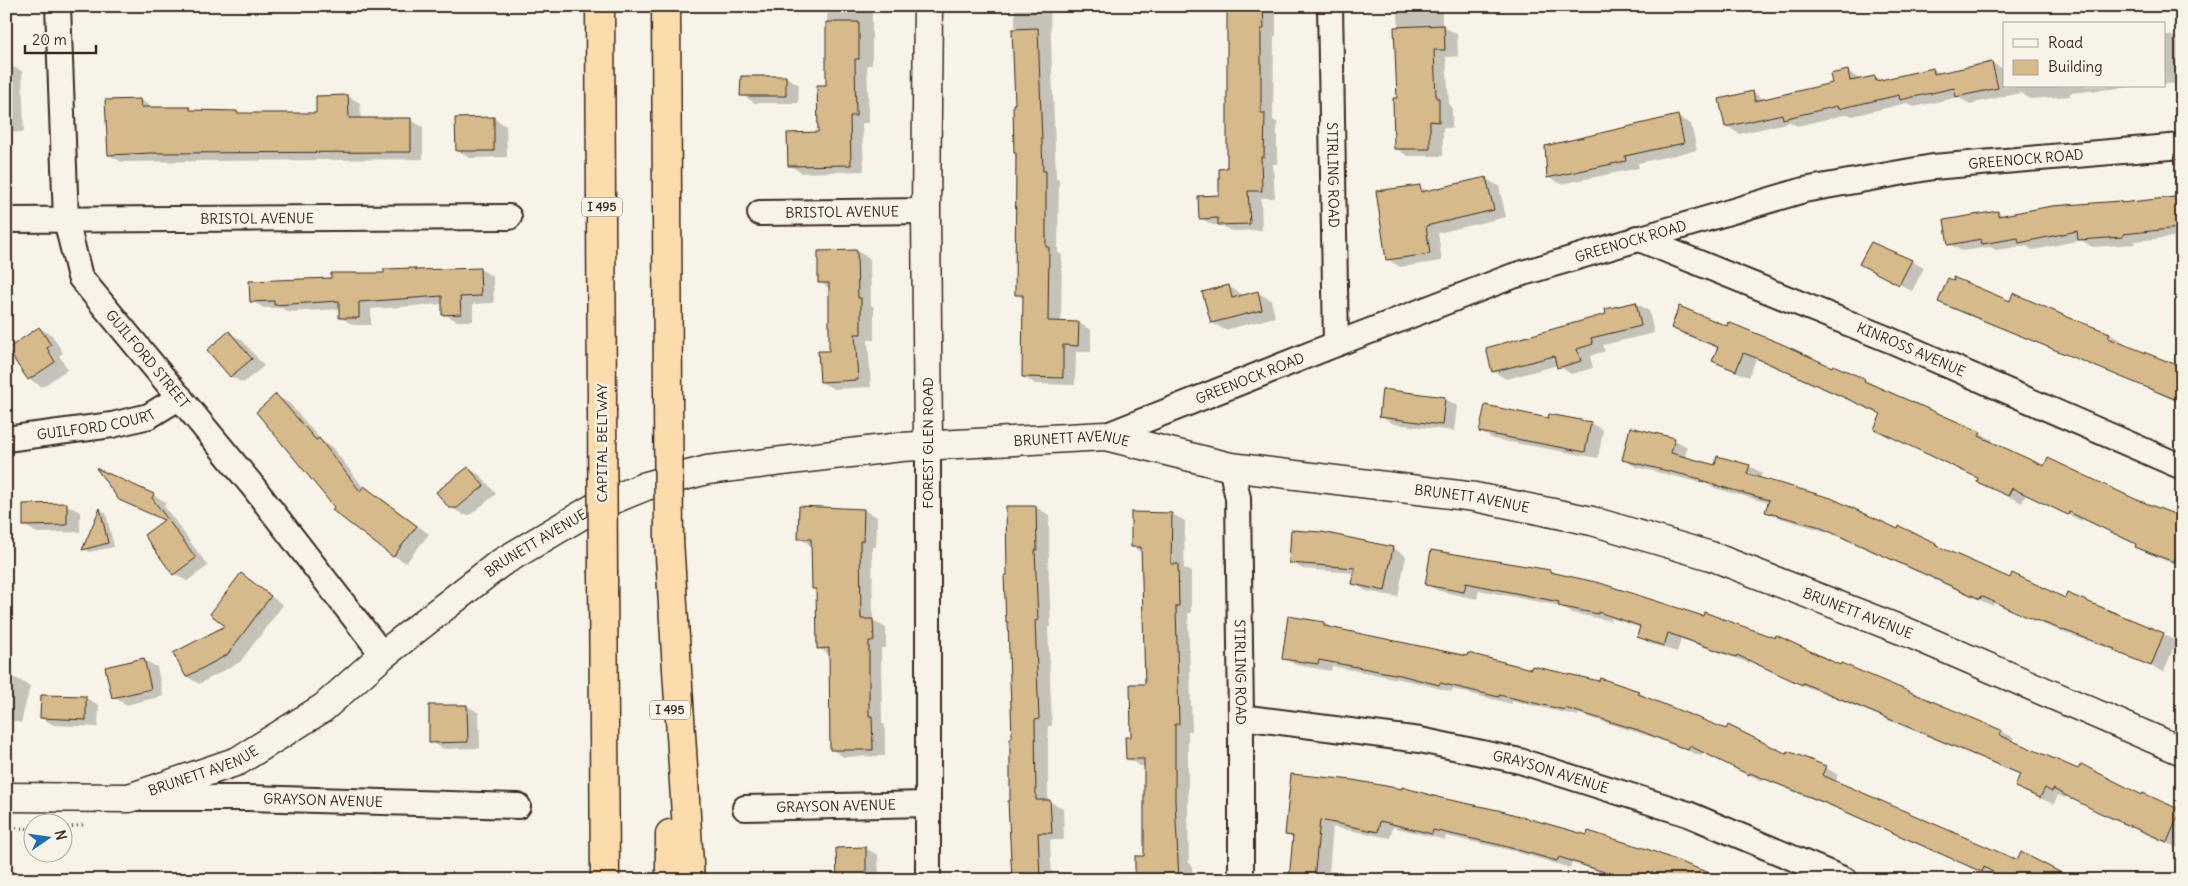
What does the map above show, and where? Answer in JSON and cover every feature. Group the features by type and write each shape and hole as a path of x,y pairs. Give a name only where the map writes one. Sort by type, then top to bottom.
{"highway":[{"name":"CAPITAL BELTWAY","path":"600,6 605,880"},
{"name":"I 495","path":"666,6 670,880"},
{"path":"669,540 690,880"}],"street":[{"name":"GUILFORD STREET","path":"58,6 66,220 80,276 251,484 383,655"},
{"name":"FOREST GLEN ROAD","path":"928,6 926,211 928,880"},
{"name":"STIRLING ROAD","path":"1330,6 1336,344"},
{"name":"GREENOCK ROAD","path":"1105,436 1513,276 1804,190 1933,167 2182,146"},
{"name":"BRISTOL AVENUE","path":"760,212 926,211"},
{"name":"BRISTOL AVENUE","path":"6,220 509,217"},
{"name":"KINROSS AVENUE","path":"1637,238 1890,340 2182,467"},
{"name":"GUILFORD COURT","path":"6,438 112,425 149,416 180,397"},
{"name":"BRUNETT AVENUE","path":"6,797 129,798 238,761 323,708 383,655 499,564 597,506 646,486 707,470 928,445 1105,436 1231,467 1475,497 1592,521 1692,551 1909,633 2182,751"},
{"name":"STIRLING ROAD","path":"1231,467 1238,498 1241,717 1240,880"},
{"name":"GRAYSON AVENUE","path":"1241,717 1420,740 1520,761 1688,814 1845,880"},
{"name":"GRAYSON AVENUE","path":"129,798 249,798 518,806"},
{"name":"GRAYSON AVENUE","path":"746,808 928,804"}],"path":[{"path":"6,827 22,828"}],"building":[{"path":"1227,6 1263,6 1264,29 1261,29 1261,113 1265,113 1264,157 1261,157 1262,191 1248,191 1250,224 1218,225 1218,218 1199,219 1198,196 1219,195 1219,169 1227,168"},
{"path":"826,22 859,22 859,59 855,59 856,116 850,116 851,165 788,166 787,133 818,132 817,85 826,85"},
{"path":"1444,25 1445,50 1434,50 1436,98 1439,98 1439,122 1430,121 1430,149 1394,149 1393,98 1397,98 1394,27"},
{"path":"1038,28 1043,171 1046,171 1046,247 1049,247 1048,321 1079,322 1078,346 1063,345 1063,378 1022,377 1023,295 1015,295 1016,153 1014,153 1013,104 1015,104 1012,29"},
{"path":"1992,62 1998,88 1956,97 1954,88 1900,100 1899,95 1838,109 1837,106 1783,119 1782,114 1725,127 1719,99 1753,91 1755,101 1832,83 1830,74 1848,70 1850,81 1875,76 1876,81 1933,68 1934,74"},
{"path":"741,76 786,76 786,96 740,96"},
{"path":"348,95 349,118 411,118 411,152 151,153 108,155 105,100 140,99 141,107 190,107 190,110 237,111 237,113 316,113 316,96"},
{"path":"1678,115 1684,143 1625,156 1626,161 1547,178 1545,146"},
{"path":"494,117 494,151 456,151 455,118"},
{"path":"1486,177 1494,210 1426,226 1430,254 1386,260 1376,191 1420,185 1421,192"},
{"path":"2175,197 2179,228 2123,234 2123,237 2078,240 2077,231 2019,243 2018,238 1982,244 1981,239 1948,245 1944,220 1998,211 1998,216 2052,206 2121,201 2121,203"},
{"path":"1871,242 1912,260 1899,285 1859,264"},
{"path":"857,250 858,298 861,298 861,334 855,334 858,380 820,382 818,351 829,351 829,283 818,283 818,251"},
{"path":"415,268 416,270 480,268 481,296 460,297 461,314 442,315 442,296 359,302 359,318 339,318 339,301 274,305 274,301 250,302 249,281 331,278 331,273 384,273 384,269"},
{"path":"1953,277 2010,301 2013,293 2110,333 2108,338 2182,367 2182,402 1938,302 1948,278 1954,281"},
{"path":"1229,285 1232,298 1258,291 1262,310 1211,323 1202,292"},
{"path":"1636,302 1641,326 1591,338 1593,344 1577,349 1581,361 1557,368 1554,356 1492,372 1486,348 1606,314 1605,309"},
{"path":"1679,306 1727,326 1728,322 1832,367 1833,365 1865,379 1864,381 1981,432 1979,436 2044,466 2048,458 2135,499 2182,517 2182,542 2174,562 2135,547 2136,544 2069,512 2068,515 2012,488 2008,496 1977,482 1978,478 1874,429 1881,414 1754,357 1743,353 1736,371 1712,361 1718,347 1671,328"},
{"path":"39,327 51,345 47,348 55,362 28,380 7,349"},
{"path":"229,331 252,359 230,377 207,350"},
{"path":"1382,389 1445,397 1442,425 1379,417"},
{"path":"276,394 316,440 319,438 360,491 364,486 417,526 393,557 332,510 334,507 256,412"},
{"path":"1485,405 1548,418 1549,414 1591,422 1585,452 1479,432"},
{"path":"1630,427 1675,438 1671,453 1715,465 1717,456 1750,465 1747,474 1831,498 1898,529 1899,526 1936,543 1935,545 2010,578 2012,573 2065,598 2067,593 2164,633 2151,666 2114,651 2115,649 2036,621 1981,596 1980,599 1817,526 1765,512 1769,500 1700,481 1701,479 1622,460"},
{"path":"468,467 484,486 457,508 449,508 436,492"},
{"path":"96,468 154,494 152,498 196,558 173,575 144,535 164,520 119,500"},
{"path":"67,503 67,525 23,526 23,504"},
{"path":"799,506 864,509 863,541 860,541 861,619 873,619 874,641 869,641 869,716 872,716 873,750 830,750 829,648 817,649 816,589 812,589 811,539 798,539"},
{"path":"1006,506 1036,506 1037,550 1035,550 1038,620 1035,621 1039,719 1035,720 1036,800 1050,800 1052,833 1038,833 1040,880 1012,880 1008,801 1010,801 1010,737 1012,737 1008,622 1006,622 1004,576 1007,575"},
{"path":"100,508 108,543 82,550"},
{"path":"1131,512 1172,513 1171,564 1178,564 1179,606 1176,606 1179,724 1175,724 1175,800 1179,880 1135,878 1135,856 1144,856 1144,759 1126,759 1125,737 1131,737 1130,684 1145,684 1141,547 1131,547"},
{"path":"1291,530 1322,532 1393,547 1385,591 1352,584 1355,568 1289,563"},
{"path":"1431,550 1550,570 1550,572 1600,583 1703,616 1704,612 1775,638 1776,635 1840,665 1841,663 2001,730 1999,735 2078,769 2081,764 2142,795 2143,793 2181,810 2167,842 2098,812 2053,789 2052,792 2045,788 2040,798 2015,787 2020,774 1803,683 1802,685 1737,655 1736,657 1668,633 1664,646 1637,637 1640,626 1598,612 1598,614 1558,606 1559,602 1466,583 1464,592 1425,585"},
{"path":"241,573 271,596 227,655 186,677 173,653 225,626 210,614"},
{"path":"1288,616 1324,622 1324,626 1467,656 1468,653 1531,669 1532,666 1599,681 1600,678 1639,691 1638,694 1726,729 1728,725 1787,754 1788,751 1826,766 1822,775 2017,860 2021,852 2075,880 2007,880 1984,867 1982,872 1828,804 1750,773 1749,775 1690,746 1688,750 1638,730 1565,708 1565,710 1440,683 1439,685 1400,675 1319,660 1318,664 1282,659"},
{"path":"144,658 151,689 112,698 105,667"},
{"path":"41,695 86,696 86,720 40,718"},
{"path":"429,705 467,705 468,742 429,743"},
{"path":"1291,774 1353,780 1402,789 1402,787 1441,798 1498,810 1587,835 1588,831 1647,849 1722,878 1722,880 1628,880 1559,857 1557,861 1500,845 1433,830 1432,834 1380,821 1378,832 1320,820 1314,880 1289,880 1293,836 1285,835"},
{"path":"866,847 866,880 837,880 836,848"}]}
